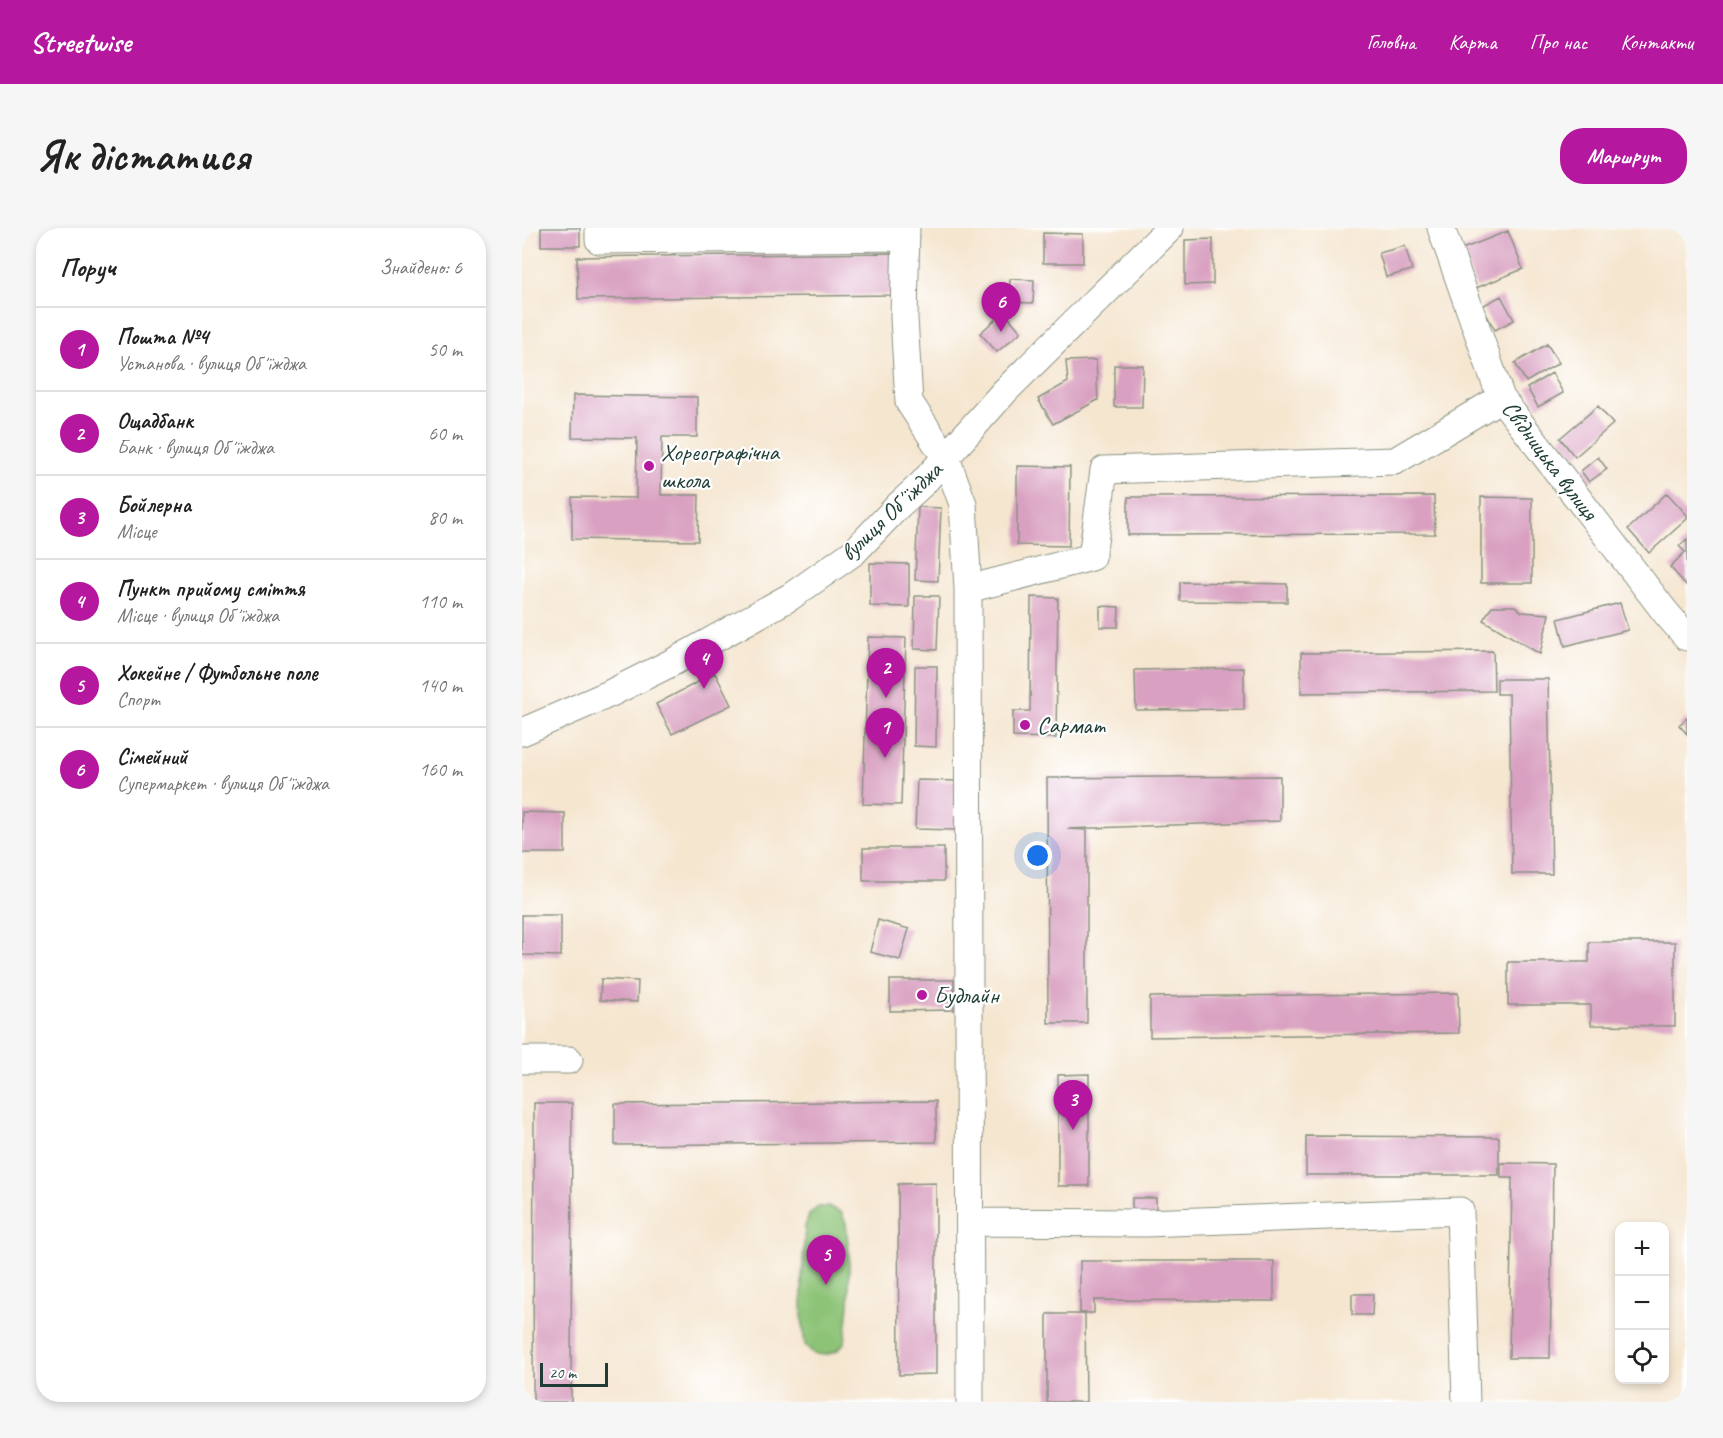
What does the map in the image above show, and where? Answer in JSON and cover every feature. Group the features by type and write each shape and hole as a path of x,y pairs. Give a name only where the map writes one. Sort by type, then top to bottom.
{"street":[{"path":"599,228 599,240 905,233 904,318 909,402 946,458 963,504 968,589 970,1402"},
{"name":"вулиця Обʼїжджа","path":"522,732 609,694 672,662 790,597 854,552 946,458 1005,392 1170,228"},
{"name":"Свідницька вулиця","path":"1441,228 1502,398 1666,613 1687,637"},
{"path":"968,589 1092,557 1104,470 1395,461 1502,398"},
{"path":"522,1060 569,1060"},
{"path":"970,1221 1146,1223 1460,1211 1466,1402"}],"green space":[{"path":"818,1207 829,1207 841,1212 846,1223 849,1254 849,1304 845,1342 837,1351 826,1355 814,1354 805,1345 802,1318 805,1227 809,1215"}],"building":[{"path":"541,228 580,228 580,246 541,246"},
{"path":"1508,231 1523,269 1476,288 1462,249"},
{"path":"1043,233 1083,234 1083,263 1043,263"},
{"path":"1213,239 1213,284 1185,285 1185,240"},
{"path":"1405,246 1412,270 1386,277 1379,253"},
{"path":"893,253 893,295 578,299 577,257"},
{"path":"1010,279 1034,280 1033,303 1009,302"},
{"path":"1501,296 1514,320 1495,330 1482,306"},
{"path":"1004,312 1021,332 997,352 980,333"},
{"path":"1547,344 1559,363 1526,382 1515,363"},
{"path":"1096,360 1098,400 1053,424 1038,399 1068,382 1066,361"},
{"path":"1114,365 1143,365 1142,407 1114,407"},
{"path":"1552,373 1563,393 1538,407 1527,388"},
{"name":"Хореографічна школа","path":"573,395 697,397 697,437 662,437 661,495 699,495 698,541 572,539 572,497 636,498 637,438 572,437"},
{"path":"1598,406 1613,424 1575,457 1560,438"},
{"path":"1598,457 1607,469 1589,482 1581,471"},
{"path":"1017,466 1070,467 1069,546 1017,545"},
{"path":"1667,493 1687,515 1687,519 1649,553 1628,529"},
{"path":"1434,496 1435,534 1128,535 1128,497"},
{"path":"1481,497 1532,498 1532,583 1481,583"},
{"path":"918,507 941,508 938,581 915,580"},
{"path":"1687,539 1687,586 1670,567 1685,552 1679,546"},
{"path":"870,563 909,564 909,607 870,606"},
{"path":"1180,582 1287,584 1287,602 1180,601"},
{"path":"915,596 939,596 937,650 914,649"},
{"path":"1031,597 1058,598 1056,738 1013,737 1013,711 1030,711"},
{"path":"1620,603 1628,630 1565,646 1558,619"},
{"path":"1100,606 1119,607 1118,627 1100,627"},
{"path":"1492,606 1515,606 1522,612 1549,614 1540,654 1483,620"},
{"path":"868,637 906,638 901,805 863,804"},
{"path":"1493,651 1494,691 1301,693 1301,653"},
{"path":"915,666 937,666 936,747 914,746"},
{"path":"1244,668 1244,709 1136,710 1135,670"},
{"path":"715,673 731,705 672,734 656,704"},
{"path":"1497,679 1548,679 1552,874 1512,874 1509,694 1497,694"},
{"path":"1687,718 1687,734 1679,725"},
{"path":"1280,776 1280,821 1067,829 1087,830 1087,1023 1048,1023 1047,778"},
{"path":"917,780 958,781 956,830 915,829"},
{"path":"522,812 565,813 565,853 522,853"},
{"path":"863,848 944,848 944,881 863,881"},
{"path":"522,915 561,915 561,956 522,955"},
{"path":"878,920 909,929 900,960 870,952"},
{"path":"1589,942 1675,942 1675,1026 1591,1025 1591,1005 1508,1005 1508,962 1589,962"},
{"path":"601,979 638,981 637,1002 600,1000"},
{"name":"Будлайн","path":"890,980 954,980 954,1010 890,1011"},
{"path":"1458,993 1459,1033 1150,1037 1150,997"},
{"path":"1089,1074 1089,1186 1058,1186 1058,1075"},
{"path":"936,1101 936,1142 615,1145 615,1104"},
{"path":"534,1103 572,1103 571,1402 533,1402"},
{"path":"1306,1136 1499,1137 1499,1175 1306,1175"},
{"path":"1501,1163 1553,1164 1550,1358 1509,1358 1512,1178 1501,1178"},
{"path":"936,1183 936,1374 899,1375 898,1184"},
{"path":"1132,1198 1156,1198 1156,1216 1132,1217"},
{"path":"1080,1261 1274,1261 1274,1301 1094,1300 1094,1313 1080,1313"},
{"path":"1352,1294 1373,1294 1372,1315 1352,1315"},
{"path":"1047,1314 1085,1314 1086,1402 1047,1402"}],"place":[{"name":"Сімейний","path":"1001,332"},
{"name":"Хореографічна школа","path":"649,466"},
{"name":"Пункт прийому сміття","path":"704,689"},
{"name":"Ощадбанк","path":"886,698"},
{"name":"Сармат","path":"1025,725"},
{"name":"Пошта №4","path":"885,758"},
{"name":"Будлайн","path":"922,995"},
{"name":"Бойлерна","path":"1073,1130"},
{"name":"Хокейне / Футбольне поле","path":"826,1285"}]}
